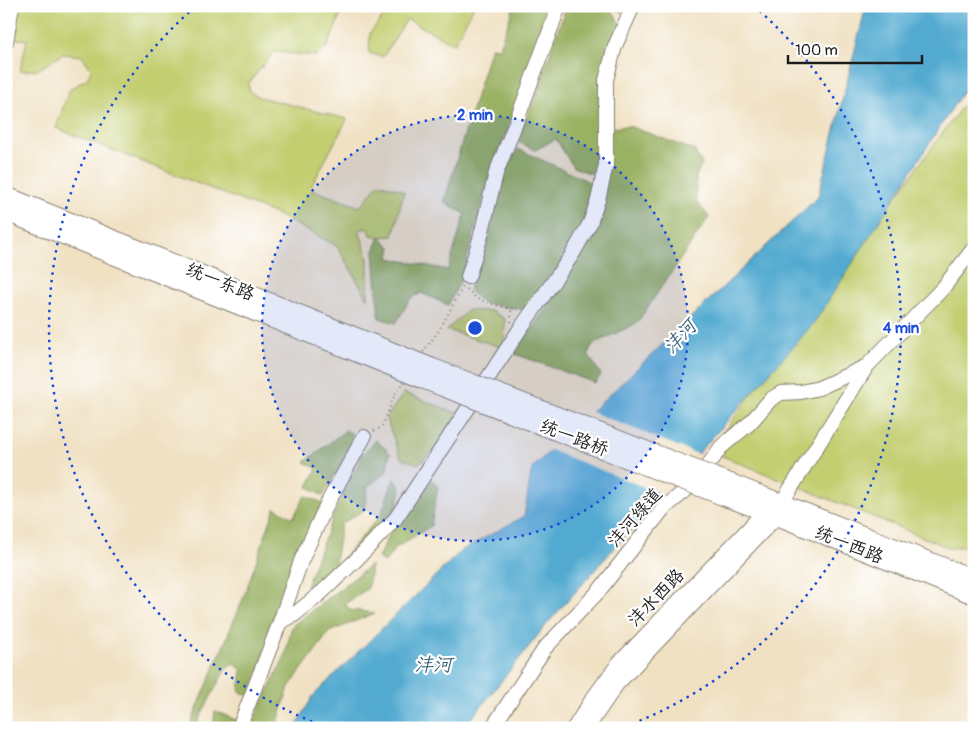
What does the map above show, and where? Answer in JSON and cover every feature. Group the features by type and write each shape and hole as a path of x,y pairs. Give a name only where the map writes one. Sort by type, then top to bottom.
{"main road":[{"name":"统一东路","path":"6,196 421,370"},
{"name":"统一东路","path":"6,212 421,370"},
{"name":"统一路桥","path":"421,370 726,490"},
{"name":"统一西路","path":"726,490 776,507 971,583"}],"street":[{"path":"6,42 12,6"},
{"path":"466,281 480,239 496,173 559,6"},
{"path":"280,622 294,615 321,592 356,560 396,518 533,310 572,256 590,223 598,200 606,165 606,80 615,46 633,6"},
{"path":"776,507 867,366 943,288 974,248"},
{"name":"沣河绿道","path":"492,728 545,648 598,592 663,509 698,480 721,447 750,423 771,399 781,393 801,392 819,388 867,366"},
{"path":"239,728 280,622 301,561 328,502 364,436"},
{"name":"沣水西路","path":"574,728 619,663 776,507"},
{"name":"沣水西路","path":"586,728 617,684 776,507"}],"path":[{"path":"364,436 382,427 395,394 421,370 438,332 466,281 477,299 506,308 533,310"}],"green space":[{"path":"15,6 344,6 328,46 316,56 274,52 248,84 250,92 259,97 347,119 310,189 360,207 379,183 404,191 393,236 380,237 371,235 368,228 359,230 368,259 368,299 337,246 276,214 56,128 69,90 88,78 91,69 82,56 63,54 38,70 20,71 27,40 10,38"},
{"path":"392,6 474,6 454,44 407,19 383,57 369,53 370,33"},
{"path":"514,6 554,6 488,181 462,278 448,305 421,293 411,298 396,323 379,318 374,251 380,237 391,247 389,258 448,270 465,214 444,202 491,47 499,48"},
{"path":"566,6 628,6 625,14 610,7 620,24 600,173 589,173 573,167 556,139 535,150 516,141 538,91"},
{"path":"974,90 974,545 950,548 710,451"},
{"path":"629,126 694,150 702,164 696,176 696,201 709,217 637,323 592,345 588,354 601,375 595,383 515,354 579,258 591,232 610,128"},
{"path":"518,149 596,185 579,238 532,311 482,303 469,290 487,246 502,179"},
{"path":"468,310 491,311 505,319 504,348 447,330"},
{"path":"404,393 462,415 446,441 418,464 401,458 386,418"},
{"path":"346,430 356,437 323,496 308,487 317,469 305,462"},
{"path":"376,440 390,453 386,473 368,486 364,510 341,524 333,578 298,608 333,516 363,454"},
{"path":"394,478 401,488 396,512 337,576 342,559 381,515"},
{"path":"432,480 438,487 431,526 395,548 385,562 378,558 390,533"},
{"path":"305,496 323,503 249,696 239,691 242,670 234,663 226,668 198,721 200,728 189,728 243,599 275,508 293,518"},
{"path":"371,565 368,588 345,604 350,610 375,613 329,632 289,687 276,728 250,728 285,656 292,626"},
{"path":"215,711 238,721 235,728 213,728"}],"water":[{"name":"沣河","path":"866,6 974,6 974,74 814,323 547,624 464,728 295,728 313,696 461,551 524,516 532,468 818,197"}],"pier":[{"path":"589,411 700,455 664,495 548,449"}]}
